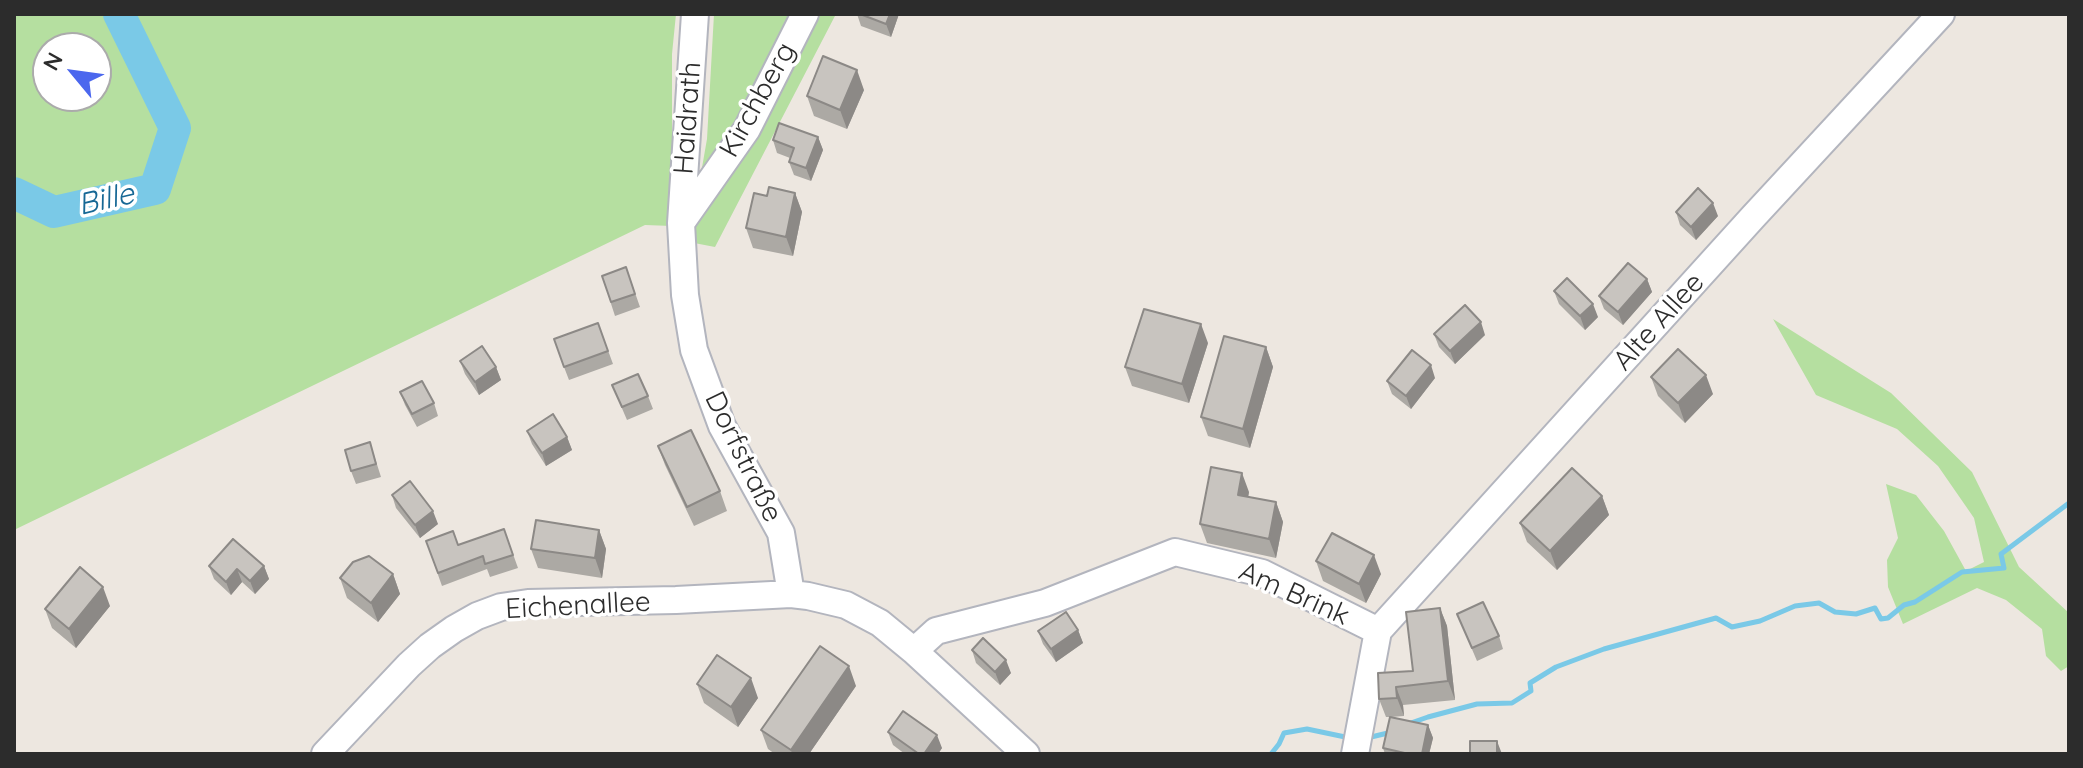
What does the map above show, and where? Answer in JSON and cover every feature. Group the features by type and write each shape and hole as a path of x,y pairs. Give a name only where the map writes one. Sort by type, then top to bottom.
{"street":[{"name":"Haidrath","path":"681,223 695,14"},
{"name":"Kirchberg","path":"681,223 747,129 805,14"},
{"name":"Alte Allee","path":"1378,631 1941,14"},
{"name":"Dorfstraße","path":"681,223 685,295 694,350 722,426 781,533 791,594"},
{"name":"Am Brink","path":"914,651 936,631 1045,603 1175,552 1262,573 1378,631 1355,754"},
{"path":"791,594 846,605 880,623 1026,754"},
{"name":"Eichenallee","path":"325,754 430,646 477,616 501,607 528,603 791,594"}],"green space":[{"path":"14,14 676,14 672,54 672,226 645,225 14,530"},
{"path":"714,14 836,14 715,247 689,242 707,139"},
{"path":"1773,319 1891,393 1972,472 2019,567 2069,613 2069,666 2061,671 2046,656 2042,629 2006,600 1977,588 1903,624 1888,587 1887,560 1898,538 1886,484 1916,495 1944,531 1966,571 1984,562 1974,518 1938,466 1897,429 1816,395"}],"building":[{"path":"860,14 890,14 886,24"},
{"path":"823,56 857,70 840,110 807,96"},
{"path":"779,123 818,137 806,168 789,162 794,148 773,140"},
{"path":"769,187 795,193 786,237 746,228 754,193 767,196"},
{"path":"1698,188 1713,203 1691,227 1676,212"},
{"path":"1628,263 1647,279 1618,312 1599,296"},
{"path":"626,267 635,294 611,302 602,276"},
{"path":"1567,278 1593,304 1580,316 1554,291"},
{"path":"1465,305 1481,322 1450,351 1434,334"},
{"path":"1144,309 1201,324 1182,384 1125,367"},
{"path":"598,323 608,351 564,367 554,339"},
{"path":"1224,336 1266,347 1243,429 1201,417"},
{"path":"482,346 496,367 475,382 460,361"},
{"path":"1678,349 1706,375 1678,403 1651,377"},
{"path":"1412,350 1431,365 1406,396 1387,381"},
{"path":"638,374 648,396 622,407 612,385"},
{"path":"422,381 434,403 412,414 400,392"},
{"path":"553,414 567,437 542,453 527,431"},
{"path":"691,430 720,491 687,507 658,446"},
{"path":"370,442 376,464 351,471 345,450"},
{"path":"1211,467 1242,473 1238,495 1276,502 1269,539 1200,524"},
{"path":"1572,468 1602,496 1550,551 1520,523"},
{"path":"410,481 433,511 415,525 392,495"},
{"path":"536,520 599,530 595,558 531,549"},
{"path":"504,529 513,555 485,564 483,556 438,573 426,541 453,531 458,545"},
{"path":"1332,533 1374,555 1359,584 1316,561"},
{"path":"233,539 264,566 250,581 237,569 226,582 209,566"},
{"path":"369,556 393,574 371,603 340,578 353,562"},
{"path":"80,567 103,587 69,629 45,609"},
{"path":"1483,602 1499,636 1472,648 1457,614"},
{"path":"1440,608 1448,681 1396,687 1397,698 1379,699 1378,673 1413,671 1406,612"},
{"path":"1066,612 1078,630 1051,649 1038,631"},
{"path":"983,638 1006,660 995,672 972,650"},
{"path":"820,646 849,666 791,750 761,730"},
{"path":"717,655 751,678 731,707 697,684"},
{"path":"903,711 937,735 924,754 919,754 888,732"},
{"path":"1390,717 1428,725 1422,754 1383,748"},
{"path":"1470,741 1497,741 1497,754 1470,754"}],"waterway":[{"name":"Bille","path":"14,193 54,212 155,189 175,128 119,14"},
{"path":"1408,724 1477,704 1512,703 1531,691 1530,683 1556,667 1604,649 1716,618 1732,627 1760,621 1795,606 1819,603 1835,612 1856,614 1875,608 1881,619 1888,618 1904,605 1915,602 1962,572 2004,568 2001,554 2069,503"},
{"path":"1271,754 1284,733 1307,729 1350,738"},
{"path":"1367,738 1392,732"}]}
